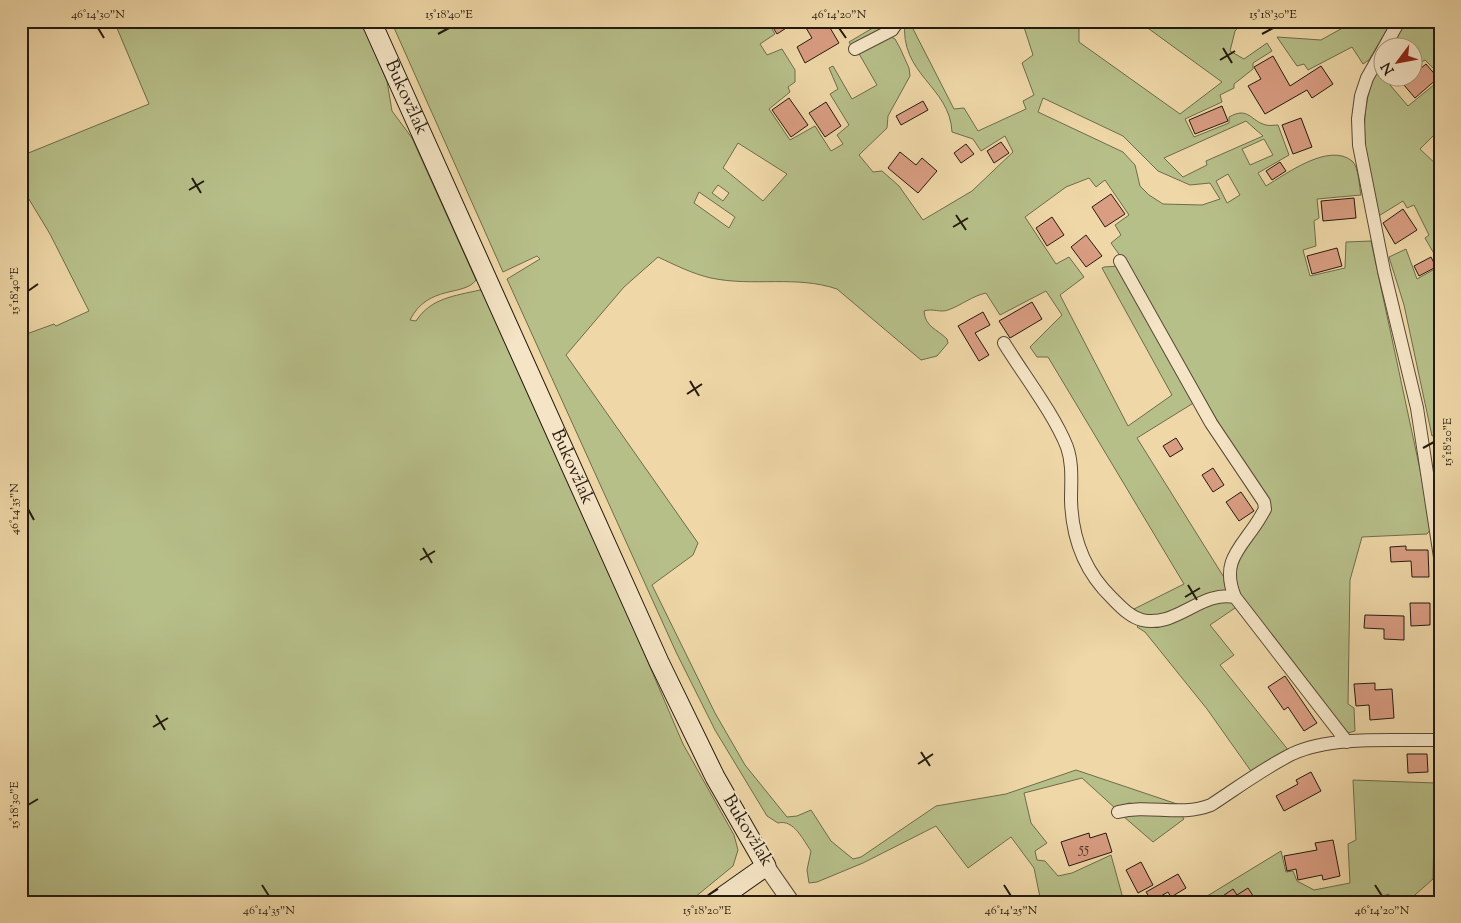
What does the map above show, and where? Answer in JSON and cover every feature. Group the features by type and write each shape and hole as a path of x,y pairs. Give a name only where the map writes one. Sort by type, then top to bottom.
{"main road":[{"name":"Bukovžlak","path":"371,21 663,671 715,777 766,866"},
{"path":"715,902 766,866"}],"street":[{"path":"855,49 892,30 898,21"},
{"path":"1390,38 1399,21"},
{"path":"1374,69 1361,96 1358,119 1359,145 1384,270 1417,408 1440,557"},
{"path":"1120,261 1210,423 1264,502 1265,509 1230,564 1229,577 1235,597 1347,742"},
{"path":"1004,343 1055,423 1067,448 1071,470 1072,522 1076,541 1092,574 1108,594 1129,614 1148,621 1168,619 1216,596 1235,597"},
{"path":"1118,812 1134,808 1170,812 1199,810 1211,805 1293,754 1318,746 1347,742 1440,740"},
{"name":"Bukovžlak","path":"766,866 791,902"},
{"path":"1440,897 1440,902"}],"green space":[{"path":"114,21 361,21 387,81 392,111 412,138 476,280 463,288 426,301 410,320 416,321 429,307 444,299 480,290 484,293 618,592 683,744 734,835 738,850 733,866 689,902 21,902 21,336 54,324 56,326 89,311 50,234 21,186 21,156 149,104"},
{"path":"391,21 545,21 547,24 551,21 767,21 775,34 760,44 767,55 782,49 795,70 795,82 788,87 790,92 769,109 790,140 815,126 831,151 843,144 837,135 849,125 830,94 838,89 829,68 833,66 852,99 877,85 858,52 889,36 895,39 900,48 909,68 910,76 888,116 887,128 859,155 873,172 882,171 899,186 923,220 972,191 1013,152 1005,136 981,151 973,139 952,132 949,116 943,103 917,68 910,55 905,39 905,21 913,21 910,23 954,109 964,108 978,131 1026,109 1023,101 1034,95 1022,63 1033,55 1022,21 1079,21 1079,42 1180,114 1222,82 1138,21 1244,21 1235,31 1230,51 1244,59 1267,43 1272,51 1253,63 1253,69 1234,84 1234,88 1220,95 1222,102 1185,119 1194,137 1229,123 1229,117 1241,113 1249,115 1266,125 1278,125 1289,155 1258,173 1266,186 1296,168 1320,157 1343,156 1354,164 1361,195 1317,199 1319,218 1314,221 1316,246 1303,250 1310,276 1345,268 1346,242 1371,241 1422,479 1430,530 1427,534 1362,537 1350,580 1348,704 1354,708 1355,731 1348,733 1240,598 1233,566 1268,509 1133,274 1111,243 1121,235 1115,225 1129,215 1105,180 1096,187 1089,178 1066,187 1025,217 1056,264 1069,257 1084,277 1060,295 1128,426 1172,395 1102,268 1104,267 1120,266 1195,402 1137,438 1225,579 1227,590 1156,619 1130,611 1184,584 1048,357 1037,357 1030,347 1062,315 1046,291 1000,315 986,293 948,310 924,311 929,324 947,339 948,343 937,356 921,360 837,289 806,283 743,282 711,278 691,272 658,257 624,287 566,355 698,543 693,555 652,585 715,713 745,765 787,817 797,816 811,810 831,841 853,859 861,857 936,806 1006,794 1076,770 1180,805 1171,809 1129,803 1115,808 1082,778 1024,793 1031,823 1047,843 1035,851 1037,860 1045,861 1058,876 1072,873 1111,855 1124,902 1041,902 1034,868 1011,837 968,868 936,826 863,863 817,882 809,883 807,870 811,851 793,827 789,824 778,823 767,816 715,730 676,652 507,279 540,259 537,256 503,272","holes":["1043,98 1123,136 1158,171 1190,185 1210,183 1220,199 1202,205 1163,204 1149,195 1140,186 1135,165 1123,152 1038,112","1246,121 1263,136 1206,161 1207,165 1183,177 1164,158","1264,139 1273,155 1250,165 1242,149","738,143 787,174 763,201 723,168","1228,174 1240,195 1227,203 1216,181","718,185 729,193 723,201 712,193","699,192 735,217 729,228 694,203"]},
{"path":"873,21 894,21 852,47 849,42 876,26"},
{"path":"1355,21 1392,21 1382,38 1374,38 1374,52 1369,60 1363,64 1352,47 1308,70 1304,64 1297,66 1277,37 1321,40"},
{"path":"1405,21 1440,21 1440,75 1424,61 1424,38 1396,38"},
{"path":"1374,77 1374,88 1393,88 1408,106 1440,80 1440,129 1420,149 1440,168 1440,264 1425,238 1429,235 1414,205 1407,208 1403,201 1377,217 1366,156 1365,136 1365,117"},
{"path":"1406,249 1417,279 1440,266 1440,434 1432,436 1404,305 1389,257"},
{"path":"1223,597 1238,606 1210,625 1234,655 1220,665 1289,751 1253,774 1207,709 1145,632 1137,627 1141,623"},
{"path":"1353,780 1435,783 1433,879 1407,902 1389,902 1389,894 1365,902 1155,902 1171,897 1178,901 1199,901 1281,851 1286,872 1293,871 1297,881 1314,890 1350,883 1348,844 1356,840"},
{"path":"1130,812 1182,816 1184,819 1153,842 1123,816"}],"building":[{"path":"769,21 797,21 777,34"},
{"path":"802,21 826,21 839,43 805,63 797,47 812,38"},
{"path":"1273,56 1290,86 1321,66 1333,84 1312,98 1307,90 1265,114 1248,86 1261,79 1254,67"},
{"path":"1426,64 1438,78 1415,98 1406,88 1424,88 1424,66"},
{"path":"789,98 808,125 791,137 772,110"},
{"path":"923,101 928,110 901,125 896,116"},
{"path":"826,102 841,126 825,137 809,113"},
{"path":"1222,106 1228,121 1195,134 1189,120"},
{"path":"1301,118 1312,147 1293,154 1282,125"},
{"path":"1001,142 1009,153 994,163 987,151"},
{"path":"966,144 974,154 961,163 954,153"},
{"path":"900,152 916,165 922,158 937,171 918,193 888,168"},
{"path":"1280,162 1286,171 1272,180 1266,171"},
{"path":"1111,194 1125,214 1105,227 1092,207"},
{"path":"1354,198 1356,218 1323,221 1321,201"},
{"path":"1403,209 1417,230 1395,244 1383,223"},
{"path":"1052,217 1064,235 1047,246 1036,228"},
{"path":"1086,235 1102,256 1086,267 1071,247"},
{"path":"1337,248 1342,266 1312,274 1307,256"},
{"path":"1431,257 1436,267 1419,276 1414,266"},
{"path":"1032,302 1042,319 1010,338 999,321"},
{"path":"983,312 990,325 975,333 989,355 979,361 958,326"},
{"path":"1176,438 1183,449 1170,457 1163,446"},
{"path":"1213,468 1224,485 1213,492 1202,475"},
{"path":"1241,492 1254,511 1239,521 1226,502"},
{"path":"1406,546 1406,550 1428,550 1429,577 1412,577 1411,561 1391,562 1390,547"},
{"path":"1410,603 1430,603 1430,625 1411,626"},
{"path":"1365,615 1404,616 1404,640 1384,639 1384,629 1364,628"},
{"path":"1285,676 1317,723 1304,731 1288,707 1284,710 1268,687"},
{"path":"1375,683 1375,690 1392,689 1394,718 1370,720 1369,705 1356,706 1354,684"},
{"path":"1407,754 1427,754 1428,772 1408,773"},
{"path":"1311,772 1321,791 1284,811 1276,796 1298,784 1296,780"},
{"path":"1089,833 1090,838 1106,833 1112,852 1069,866 1061,842"},
{"path":"1333,840 1340,876 1323,880 1322,875 1298,880 1296,869 1287,871 1284,856 1317,850 1315,843"},
{"path":"1141,862 1153,885 1138,893 1126,870"},
{"path":"1178,874 1186,888 1171,897 1168,892 1152,901 1146,892"},
{"path":"1248,888 1257,902 1214,902 1233,889 1237,895"}]}
